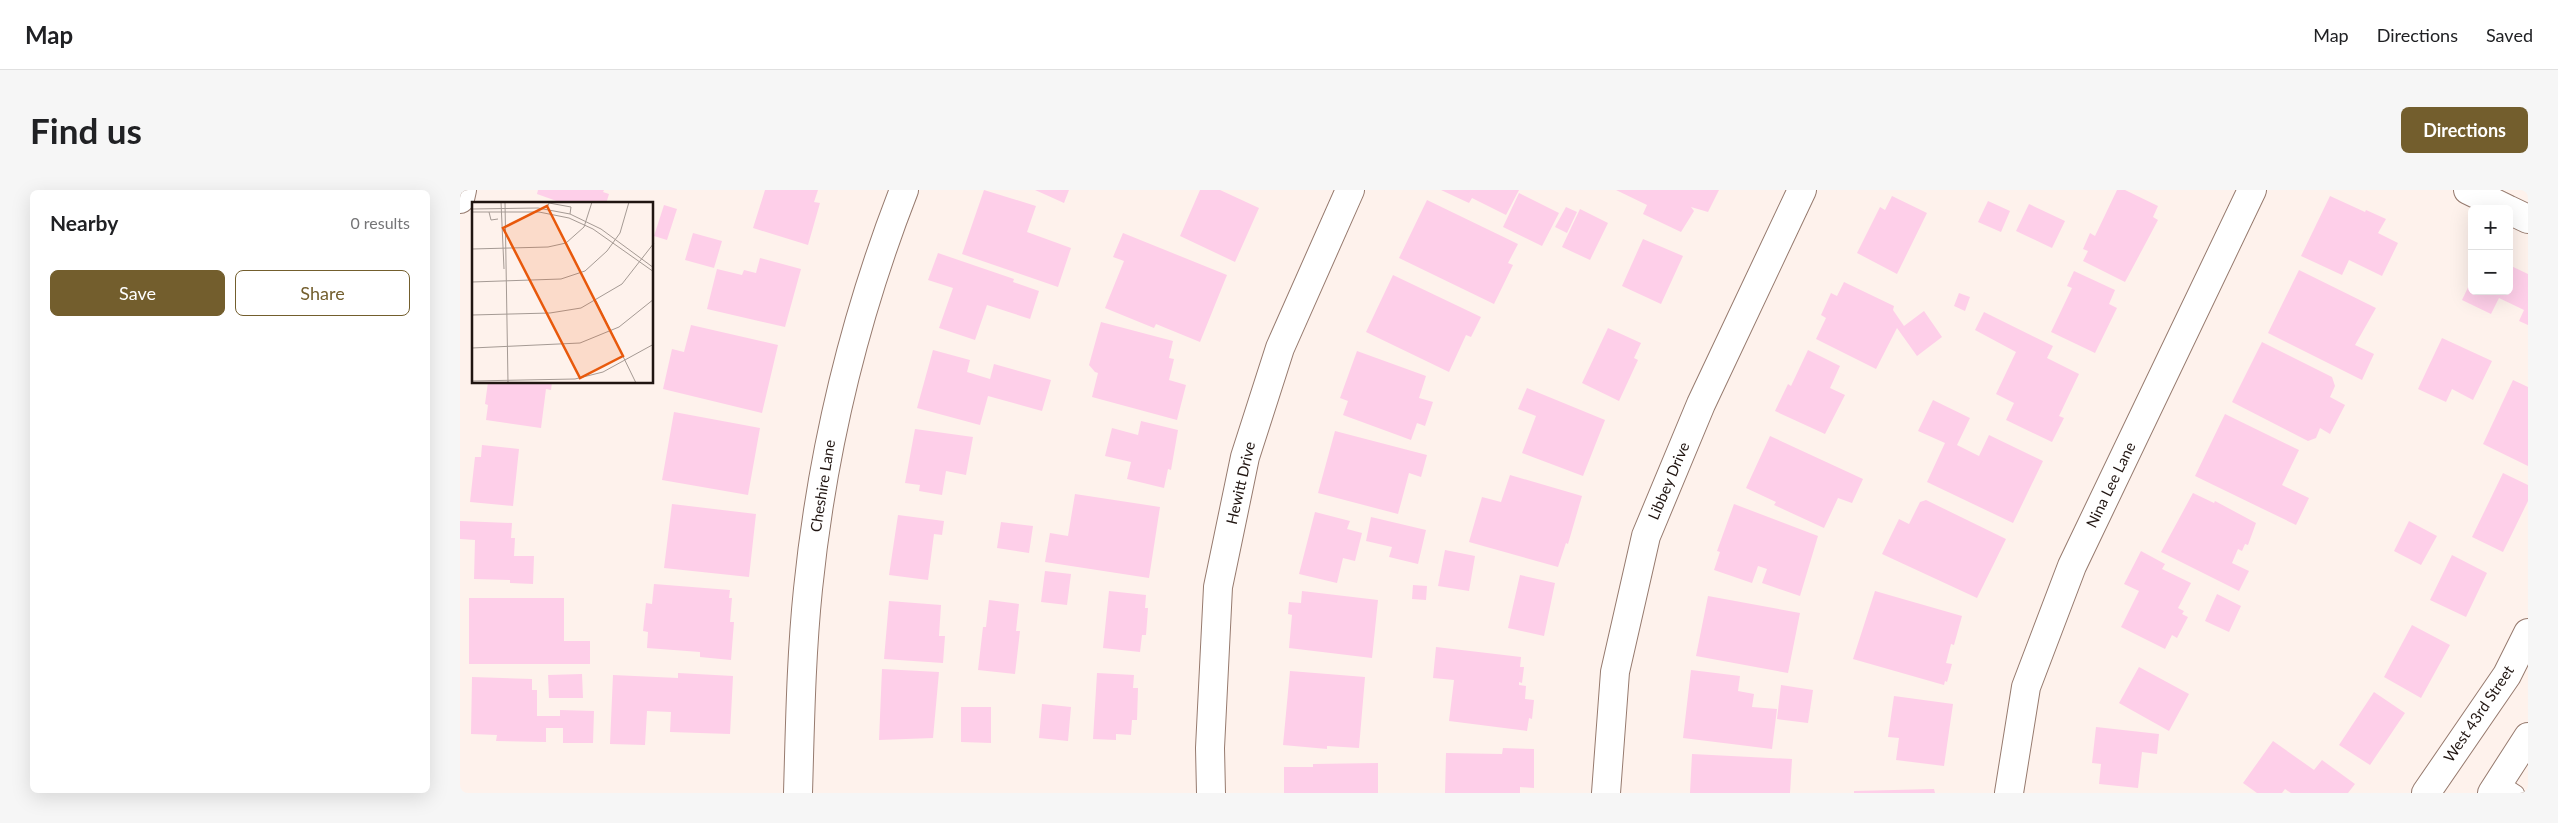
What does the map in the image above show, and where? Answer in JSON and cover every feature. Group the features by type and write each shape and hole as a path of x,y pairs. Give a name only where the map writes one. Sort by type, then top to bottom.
{"street":[{"path":"460,198 462,190"},
{"name":"Cheshire Lane","path":"798,793 808,589 822,481 848,364 877,259 904,190"},
{"name":"Hewitt Drive","path":"1211,793 1210,748 1218,587 1245,457 1280,348 1350,190"},
{"name":"Libbey Drive","path":"1606,793 1615,672 1646,536 1701,404 1802,190"},
{"name":"Nina Lee Lane","path":"2009,793 2026,687 2072,566 2252,190"},
{"path":"2468,190 2500,205"},
{"path":"2513,212 2528,219"},
{"name":"West 43rd Street","path":"2426,793 2507,675 2528,633"},
{"path":"2503,789 2528,737"}],"building":[{"path":"538,190 604,190 603,192 609,194 607,202 559,202 537,194"},
{"path":"765,190 818,190 814,202 820,203 808,245 753,228"},
{"path":"984,190 1036,206 1027,232 1071,248 1058,287 962,254"},
{"path":"1035,190 1069,190 1064,203"},
{"path":"1200,190 1220,190 1259,208 1235,262 1180,236"},
{"path":"1441,190 1519,190 1506,215 1472,198 1469,203"},
{"path":"1616,190 1719,190 1708,212 1691,207 1694,211 1681,232 1643,214 1647,205"},
{"path":"2117,190 2125,190 2158,206 2153,217 2158,220 2125,282 2083,261 2088,251 2083,249 2090,233 2095,236"},
{"path":"1519,193 1559,213 1542,246 1503,227"},
{"path":"1892,196 1927,213 1897,274 1857,253 1880,207 1885,210"},
{"path":"2330,196 2365,212 2366,210 2386,219 2378,233 2398,243 2382,276 2349,260 2342,275 2301,256"},
{"path":"1427,200 1518,244 1508,263 1513,265 1494,304 1399,258"},
{"path":"1988,201 2010,211 2001,232 1978,222"},
{"path":"2029,204 2065,221 2052,248 2016,231"},
{"path":"664,205 677,209 667,240 654,236"},
{"path":"1566,207 1577,212 1567,233 1555,227"},
{"path":"1580,209 1608,223 1590,260 1562,247"},
{"path":"693,233 722,241 714,268 685,260"},
{"path":"1123,233 1227,275 1200,342 1156,324 1154,328 1105,308 1124,261 1113,257"},
{"path":"1643,239 1683,256 1661,304 1622,286"},
{"path":"938,253 1014,279 1013,282 1039,291 1030,319 987,305 975,340 939,328 953,288 928,280"},
{"path":"760,258 801,269 785,327 707,309 717,269 742,275 744,270 756,273"},
{"path":"2513,267 2528,274 2528,325 2519,321 2524,310 2499,298 2491,314 2462,300 2468,287 2468,295 2513,295"},
{"path":"2299,270 2376,308 2355,345 2374,354 2362,380 2268,333"},
{"path":"2074,271 2115,290 2109,304 2117,308 2095,353 2051,332 2072,288 2067,286"},
{"path":"1393,275 1481,317 1471,337 1466,335 1449,372 1366,332"},
{"path":"1844,282 1894,306 1893,310 1904,326 1924,311 1942,337 1917,356 1897,328 1876,369 1816,339 1826,318 1821,315 1831,293 1837,296"},
{"path":"1959,293 1970,297 1965,311 1954,306"},
{"path":"1984,312 2053,346 2047,358 2079,374 2059,416 2064,418 2052,442 2006,420 2014,403 1996,394 2016,352 1975,330"},
{"path":"1101,322 1173,341 1169,358 1174,359 1169,380 1186,385 1177,420 1092,397 1098,373 1089,365"},
{"path":"691,325 778,345 762,413 663,389 672,349 684,352"},
{"path":"1608,328 1641,343 1634,358 1638,360 1619,401 1582,383"},
{"path":"2442,338 2492,361 2473,400 2452,389 2446,402 2418,389"},
{"path":"2262,342 2332,377 2335,386 2330,397 2345,405 2330,434 2320,428 2316,438 2308,441 2232,402"},
{"path":"933,350 970,360 967,372 990,379 994,364 1051,380 1042,411 988,396 980,425 917,408"},
{"path":"1808,350 1840,366 1830,388 1845,395 1825,434 1775,411 1788,384 1791,386"},
{"path":"1357,351 1426,376 1419,398 1433,402 1425,426 1417,423 1411,440 1343,415 1348,401 1340,398"},
{"path":"2513,380 2528,387 2528,466 2483,444"},
{"path":"488,384 552,384 551,390 546,389 541,428 486,420 488,405 485,404"},
{"path":"1527,388 1605,420 1583,476 1522,453 1536,416 1518,409"},
{"path":"1933,400 1970,418 1957,445 1979,456 1989,435 2043,461 2013,523 1927,482 1945,443 1918,431"},
{"path":"674,412 760,428 748,495 662,480"},
{"path":"2225,414 2299,450 2282,485 2309,498 2296,525 2195,476"},
{"path":"1141,421 1178,430 1171,470 1168,469 1164,488 1127,479 1131,462 1105,456 1112,428 1138,435"},
{"path":"915,429 973,437 966,475 946,471 942,495 919,491 920,485 905,483"},
{"path":"1335,431 1427,455 1421,477 1409,473 1398,514 1318,493"},
{"path":"1770,436 1863,479 1852,503 1838,498 1824,528 1774,505 1776,502 1746,488"},
{"path":"482,445 519,449 513,506 470,502 475,457 481,457"},
{"path":"2503,473 2528,485 2528,501 2503,552 2472,537"},
{"path":"1510,475 1582,496 1568,544 1566,543 1558,567 1469,542 1482,497 1501,502"},
{"path":"2193,493 2214,503 2215,501 2256,523 2248,545 2245,544 2242,551 2238,549 2232,563 2249,571 2239,591 2161,552"},
{"path":"1075,494 1160,507 1149,578 1045,562 1050,533 1068,536"},
{"path":"1926,500 2006,539 1977,598 1882,554 1899,519 1909,524 1920,502"},
{"path":"672,504 756,514 749,577 664,568"},
{"path":"1734,504 1818,536 1800,596 1762,583 1767,569 1758,566 1752,583 1714,570 1720,552 1717,551"},
{"path":"1315,512 1350,521 1347,529 1362,533 1355,561 1343,558 1337,583 1299,574"},
{"path":"898,515 944,521 942,535 934,534 928,580 889,575"},
{"path":"1371,517 1426,530 1418,564 1389,557 1392,547 1366,541"},
{"path":"460,521 512,523 511,538 515,538 514,556 534,556 533,584 510,583 510,580 474,579 475,540 460,539"},
{"path":"2409,521 2437,536 2421,565 2394,551"},
{"path":"1001,522 1033,526 1029,553 997,548"},
{"path":"1445,550 1475,556 1469,591 1438,586"},
{"path":"2141,551 2165,564 2162,569 2191,583 2178,608 2184,611 2182,614 2188,617 2177,638 2172,635 2165,649 2121,627 2139,591 2124,584"},
{"path":"2452,555 2487,573 2466,617 2430,600"},
{"path":"1045,571 1071,574 1067,605 1041,602"},
{"path":"1520,575 1555,583 1544,636 1508,628"},
{"path":"654,584 730,590 729,598 732,598 730,622 734,622 731,660 700,657 700,652 647,648 648,632 643,631 646,603 652,604"},
{"path":"1413,585 1427,586 1426,600 1412,599"},
{"path":"1109,591 1146,595 1145,608 1148,608 1146,635 1142,635 1140,652 1103,648"},
{"path":"1302,591 1378,600 1372,658 1289,648 1292,615 1288,614 1289,602 1301,603"},
{"path":"1875,591 1962,616 1954,645 1951,644 1946,663 1952,664 1947,682 1945,681 1944,685 1853,659"},
{"path":"2217,594 2241,606 2229,632 2205,621"},
{"path":"1708,596 1800,613 1788,673 1696,656"},
{"path":"469,598 564,598 564,641 590,641 590,664 469,664"},
{"path":"989,600 1019,604 1016,631 1020,631 1015,674 978,670 983,627 986,627"},
{"path":"889,601 941,605 939,636 945,636 943,663 884,659"},
{"path":"2412,625 2450,645 2421,698 2384,677"},
{"path":"1436,647 1521,657 1520,667 1524,667 1522,683 1519,682 1519,685 1526,686 1525,699 1534,700 1532,719 1529,718 1527,731 1449,721 1454,680 1433,678"},
{"path":"2139,667 2189,694 2169,731 2119,703"},
{"path":"882,669 939,672 933,738 879,740"},
{"path":"1691,670 1740,676 1738,691 1754,694 1752,707 1777,709 1772,749 1683,738"},
{"path":"1290,671 1365,677 1359,748 1327,746 1327,749 1283,745"},
{"path":"678,673 733,676 730,734 670,732 671,712 647,711 645,745 610,744 613,675 678,678"},
{"path":"1097,673 1134,675 1133,688 1138,688 1137,720 1132,720 1131,735 1116,734 1116,740 1093,739"},
{"path":"582,674 583,698 549,698 548,675"},
{"path":"472,677 532,679 532,690 537,690 537,716 560,716 560,710 594,711 593,743 563,743 563,728 546,728 546,742 496,741 497,735 471,734"},
{"path":"1781,685 1813,690 1808,723 1777,719"},
{"path":"2374,692 2405,713 2370,765 2339,745"},
{"path":"1894,696 1953,704 1944,766 1896,760 1899,738 1888,737"},
{"path":"1042,704 1071,707 1068,741 1039,738"},
{"path":"961,707 991,707 991,743 961,742"},
{"path":"2096,727 2159,734 2157,754 2142,752 2138,788 2099,784 2101,764 2092,763"},
{"path":"2273,741 2314,770 2322,760 2355,784 2348,793 2291,793 2285,789 2282,793 2257,793 2243,783"},
{"path":"1503,748 1534,749 1534,788 1520,787 1520,793 1445,793 1446,753 1502,754"},
{"path":"1692,754 1792,759 1790,793 1690,793"},
{"path":"1378,763 1378,793 1284,793 1284,767 1313,767 1313,764"},
{"path":"1934,789 1935,793 1854,793 1854,791"}]}
